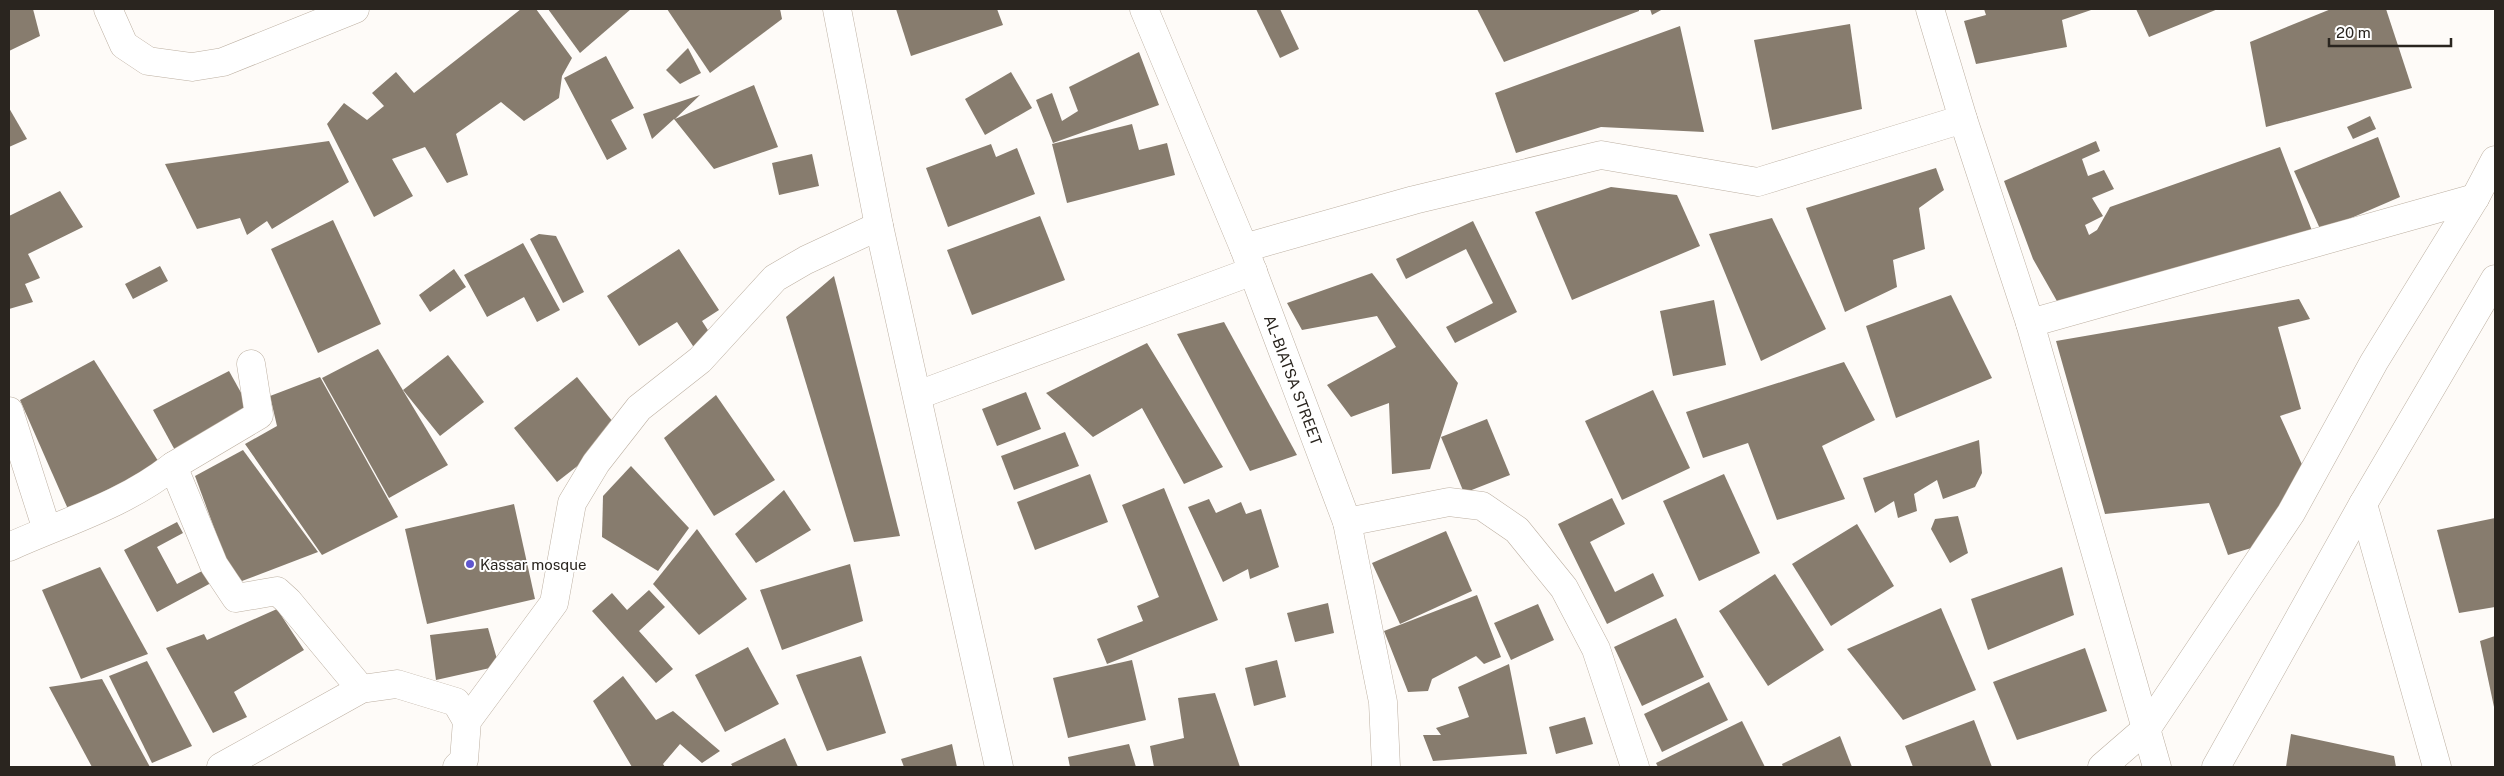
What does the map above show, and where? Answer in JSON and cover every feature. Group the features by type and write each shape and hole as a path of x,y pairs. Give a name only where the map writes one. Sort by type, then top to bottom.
{"street":[{"path":"108,9 124,45 148,60 192,67 223,62 355,9"},
{"path":"837,9 879,226 999,767"},
{"name":"AL-BIATSA STREET","path":"1144,9 1249,260 1347,522 1383,702 1386,767"},
{"path":"1930,9 1962,119 2030,323 2157,767"},
{"path":"918,395 1249,260 1414,200 1601,156 1758,182 1962,119"},
{"path":"2102,767 2147,728 2291,513 2374,362 2475,198 2495,160"},
{"path":"2030,323 2475,198"},
{"path":"457,767 464,760 467,721 554,603 572,504 596,463 639,408 700,360 775,278 806,260 879,226"},
{"path":"2216,767 2363,504 2495,279"},
{"path":"9,547 114,503 259,415 251,364"},
{"path":"9,411 47,530"},
{"path":"173,466 214,565 236,598 277,591 288,601 361,689"},
{"path":"1347,522 1449,502 1482,506 1517,530 1564,588 1596,650 1635,767"},
{"path":"2363,504 2437,767"},
{"path":"221,767 361,689 397,684 456,702 467,721"}],"building":[{"path":"9,9 33,9 40,36 9,51"},
{"path":"521,9 536,9 572,58 562,76 559,98 524,121 501,102 456,134 468,175 447,183 425,147 392,159 413,196 374,217 327,124 344,103 367,120 384,106 372,93 396,72 414,93"},
{"path":"548,9 631,9 580,53"},
{"path":"667,9 780,9 782,19 710,73"},
{"path":"896,9 997,9 1003,25 911,56"},
{"path":"1256,9 1280,9 1299,49 1280,58"},
{"path":"1477,9 1639,9 1639,11 1504,62"},
{"path":"1650,9 1663,9 1652,15"},
{"path":"1984,9 2094,9 2062,20 2067,47 1976,64 1964,21 1986,15"},
{"path":"2136,9 2218,9 2149,37"},
{"path":"2331,9 2386,9 2412,88 2266,127 2250,42"},
{"path":"1850,24 1862,109 1772,130 1754,40"},
{"path":"1680,26 1704,132 1601,127 1516,153 1495,93"},
{"path":"688,48 701,73 680,84 666,70"},
{"path":"1139,52 1159,105 1053,143 1036,100 1052,93 1062,121 1078,111 1069,87"},
{"path":"606,56 634,108 611,120 627,149 607,160 564,78"},
{"path":"1011,72 1032,108 985,135 965,99"},
{"path":"754,85 778,147 714,169 674,119 652,139 643,114 700,95 675,119"},
{"path":"9,108 27,139 9,147"},
{"path":"2370,116 2376,129 2353,139 2347,127"},
{"path":"1132,124 1139,150 1167,143 1175,175 1067,203 1052,144"},
{"path":"2378,137 2400,197 2321,231 2294,171"},
{"path":"329,141 349,182 272,229 267,221 247,235 240,218 197,229 165,164"},
{"path":"2096,141 2100,151 2082,159 2088,176 2104,170 2114,189 2092,198 2103,216 2085,225 2089,235 2097,230 2110,207 2280,147 2314,236 2062,310 2033,259 2004,181"},
{"path":"991,144 996,157 1017,148 1035,194 948,227 926,168"},
{"path":"812,154 819,186 779,195 772,163"},
{"path":"1936,168 1944,190 1919,208 1925,249 1893,260 1897,287 1845,312 1806,208"},
{"path":"1611,187 1677,195 1700,246 1572,300 1535,212"},
{"path":"60,191 83,227 28,254 40,278 25,284 33,302 9,309 9,216"},
{"path":"1040,216 1065,280 972,315 947,250"},
{"path":"1772,218 1826,329 1761,361 1709,234"},
{"path":"333,220 381,324 318,353 271,249"},
{"path":"1473,221 1517,312 1455,343 1446,327 1493,303 1466,249 1406,279 1396,259"},
{"path":"539,234 556,236 584,292 563,303 530,239"},
{"path":"523,243 560,310 537,322 524,297 487,317 464,275"},
{"path":"679,249 719,310 702,321 715,341 697,352 677,322 639,346 607,296"},
{"path":"160,266 168,281 133,299 125,284"},
{"path":"454,269 466,287 430,312 419,295"},
{"path":"1372,273 1458,383 1430,469 1392,474 1389,403 1351,417 1327,385 1396,347 1377,316 1302,330 1287,303"},
{"path":"834,276 900,536 854,542 786,317"},
{"path":"1951,295 1992,378 1896,418 1866,326"},
{"path":"2299,299 2310,319 2278,327 2301,409 2280,416 2305,471 2258,546 2228,555 2209,503 2105,514 2056,341"},
{"path":"1714,300 1726,365 1673,376 1660,311"},
{"path":"1224,322 1297,455 1250,471 1177,334"},
{"path":"1147,343 1223,467 1184,484 1142,408 1093,437 1046,393"},
{"path":"378,349 448,465 389,498 322,378"},
{"path":"448,355 484,402 440,436 403,390"},
{"path":"94,360 160,464 71,516 20,400"},
{"path":"1844,362 1875,420 1822,446 1845,499 1777,520 1748,443 1703,458 1686,412"},
{"path":"229,371 249,407 177,454 153,410"},
{"path":"320,377 398,517 322,555 245,444 277,426 270,396"},
{"path":"577,377 621,432 557,482 514,428"},
{"path":"1653,390 1690,468 1622,500 1585,421"},
{"path":"1026,392 1041,429 997,446 982,409"},
{"path":"716,395 775,480 714,516 664,438"},
{"path":"1487,419 1510,475 1464,493 1441,437"},
{"path":"1065,432 1079,466 1014,490 1001,456"},
{"path":"1979,440 1982,473 1975,487 1943,499 1937,480 1914,494 1917,511 1898,518 1894,501 1875,513 1863,478"},
{"path":"243,450 318,552 242,581 227,563 195,476"},
{"path":"631,466 689,528 658,571 602,537 603,496"},
{"path":"1090,474 1108,522 1035,550 1017,502"},
{"path":"1724,474 1760,553 1699,581 1663,501"},
{"path":"1164,488 1218,620 1107,664 1097,639 1143,621 1137,606 1159,597 1122,505"},
{"path":"784,490 811,530 756,563 735,534"},
{"path":"1612,498 1625,524 1590,542 1615,592 1653,573 1664,596 1607,624 1558,524"},
{"path":"1209,499 1216,513 1241,502 1246,514 1261,509 1279,567 1250,579 1248,569 1223,582 1188,507"},
{"name":"Kassar mosque","path":"514,504 535,599 427,624 405,529"},
{"path":"1958,516 1968,553 1950,563 1931,529 1935,519"},
{"path":"2495,518 2495,607 2459,613 2437,530"},
{"path":"177,522 183,533 157,547 177,584 204,570 211,583 157,612 124,550"},
{"path":"1857,524 1894,586 1831,626 1792,564"},
{"path":"697,529 747,599 699,635 653,584"},
{"path":"1446,531 1472,591 1400,624 1372,563"},
{"path":"850,564 863,621 782,650 760,590"},
{"path":"100,567 148,654 81,679 42,590"},
{"path":"2062,567 2074,615 1988,650 1971,599"},
{"path":"1775,574 1824,650 1768,686 1719,611"},
{"path":"649,590 665,607 639,631 673,669 656,683 592,611 612,593 627,610"},
{"path":"1477,595 1501,657 1484,664 1476,656 1432,679 1428,691 1408,692 1384,631"},
{"path":"1328,603 1334,633 1295,642 1287,613"},
{"path":"1538,604 1554,640 1511,660 1494,623"},
{"path":"1941,608 1976,690 1903,720 1847,649"},
{"path":"277,609 304,650 234,692 247,717 213,733 166,648 204,634 207,640"},
{"path":"1676,618 1704,677 1642,706 1614,647"},
{"path":"488,628 499,666 436,680 430,635"},
{"path":"2495,636 2495,707 2494,707 2480,641"},
{"path":"748,647 779,704 725,732 695,675"},
{"path":"2085,648 2107,711 2017,740 1993,682"},
{"path":"861,656 886,733 827,751 796,675"},
{"path":"1132,660 1146,720 1068,738 1053,678"},
{"path":"1277,660 1286,697 1254,706 1245,668"},
{"path":"147,661 192,746 152,763 109,676"},
{"path":"1509,664 1527,754 1433,761 1423,735 1441,735 1436,728 1469,717 1458,687"},
{"path":"623,676 656,720 673,711 720,751 702,763 680,744 663,764 665,767 632,767 593,701"},
{"path":"102,679 150,767 92,767 49,687"},
{"path":"1709,682 1728,720 1662,752 1644,714"},
{"path":"1215,693 1240,767 1154,767 1150,746 1184,738 1178,698"},
{"path":"1585,717 1593,744 1556,754 1549,727"},
{"path":"1974,720 1992,767 1913,767 1905,746"},
{"path":"1742,721 1765,767 1658,767 1656,763"},
{"path":"2291,734 2394,756 2396,767 2286,767"},
{"path":"1840,736 1852,767 1783,767 1782,764"},
{"path":"785,738 798,767 733,767 731,764"},
{"path":"952,744 957,767 904,767 901,759"},
{"path":"1129,744 1136,767 1070,767 1068,757"}],"place":[{"name":"Kassar mosque","path":"470,564"}]}
